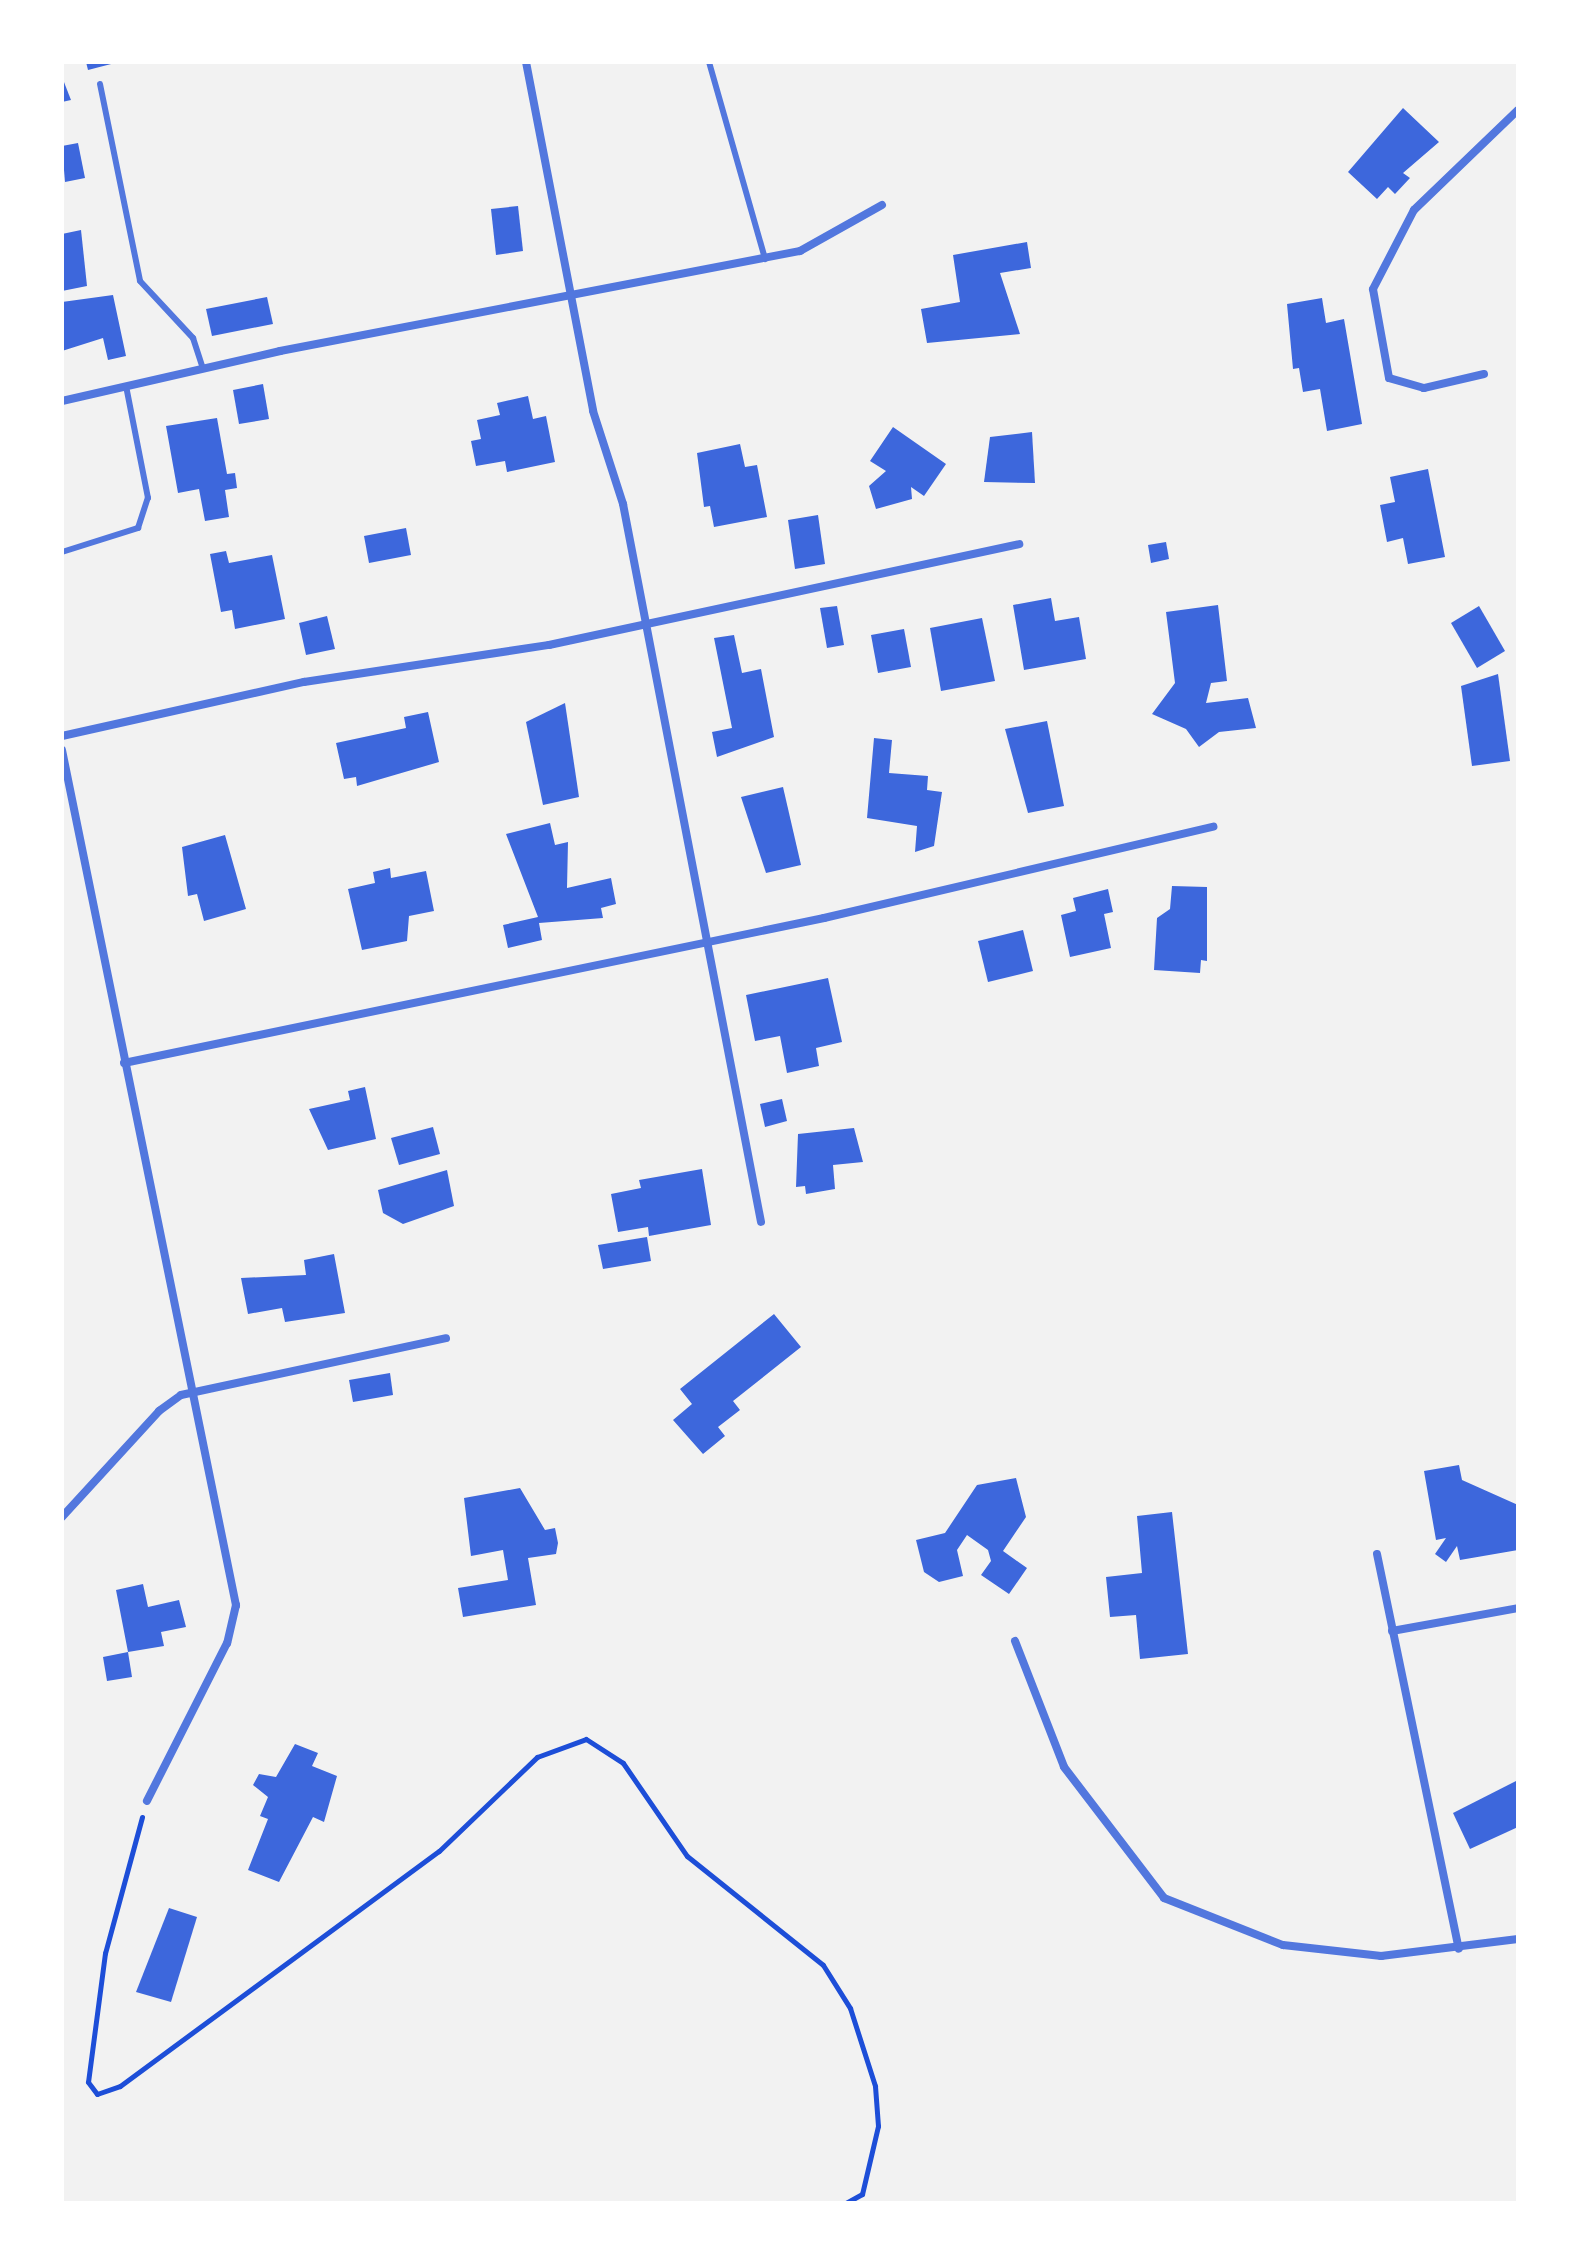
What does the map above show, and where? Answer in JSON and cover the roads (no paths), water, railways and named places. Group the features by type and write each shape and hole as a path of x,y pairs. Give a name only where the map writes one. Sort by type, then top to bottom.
{"street":[{"path":"526,62 571,295 644,625 703,942 761,1222"},
{"path":"1484,374 1424,388 1389,378 1373,289 1414,210 1518,110"},
{"path":"62,401 203,368 765,259 815,246 882,205"},
{"path":"62,736 304,682 644,625 1019,544"},
{"path":"62,750 236,1605 227,1643 147,1801"},
{"path":"124,1063 703,942 1213,827"},
{"path":"62,1517 159,1411 192,1393 446,1338"},
{"path":"1377,1554 1459,1949"},
{"path":"1392,1631 1518,1608"},
{"path":"1015,1641 1064,1767 1164,1898 1283,1945 1381,1956 1459,1949 1518,1939"}],"lane":[{"path":"709,62 765,259"},
{"path":"100,84 140,281 193,338 203,368"},
{"path":"62,552 138,528 148,498 126,386"}]}
